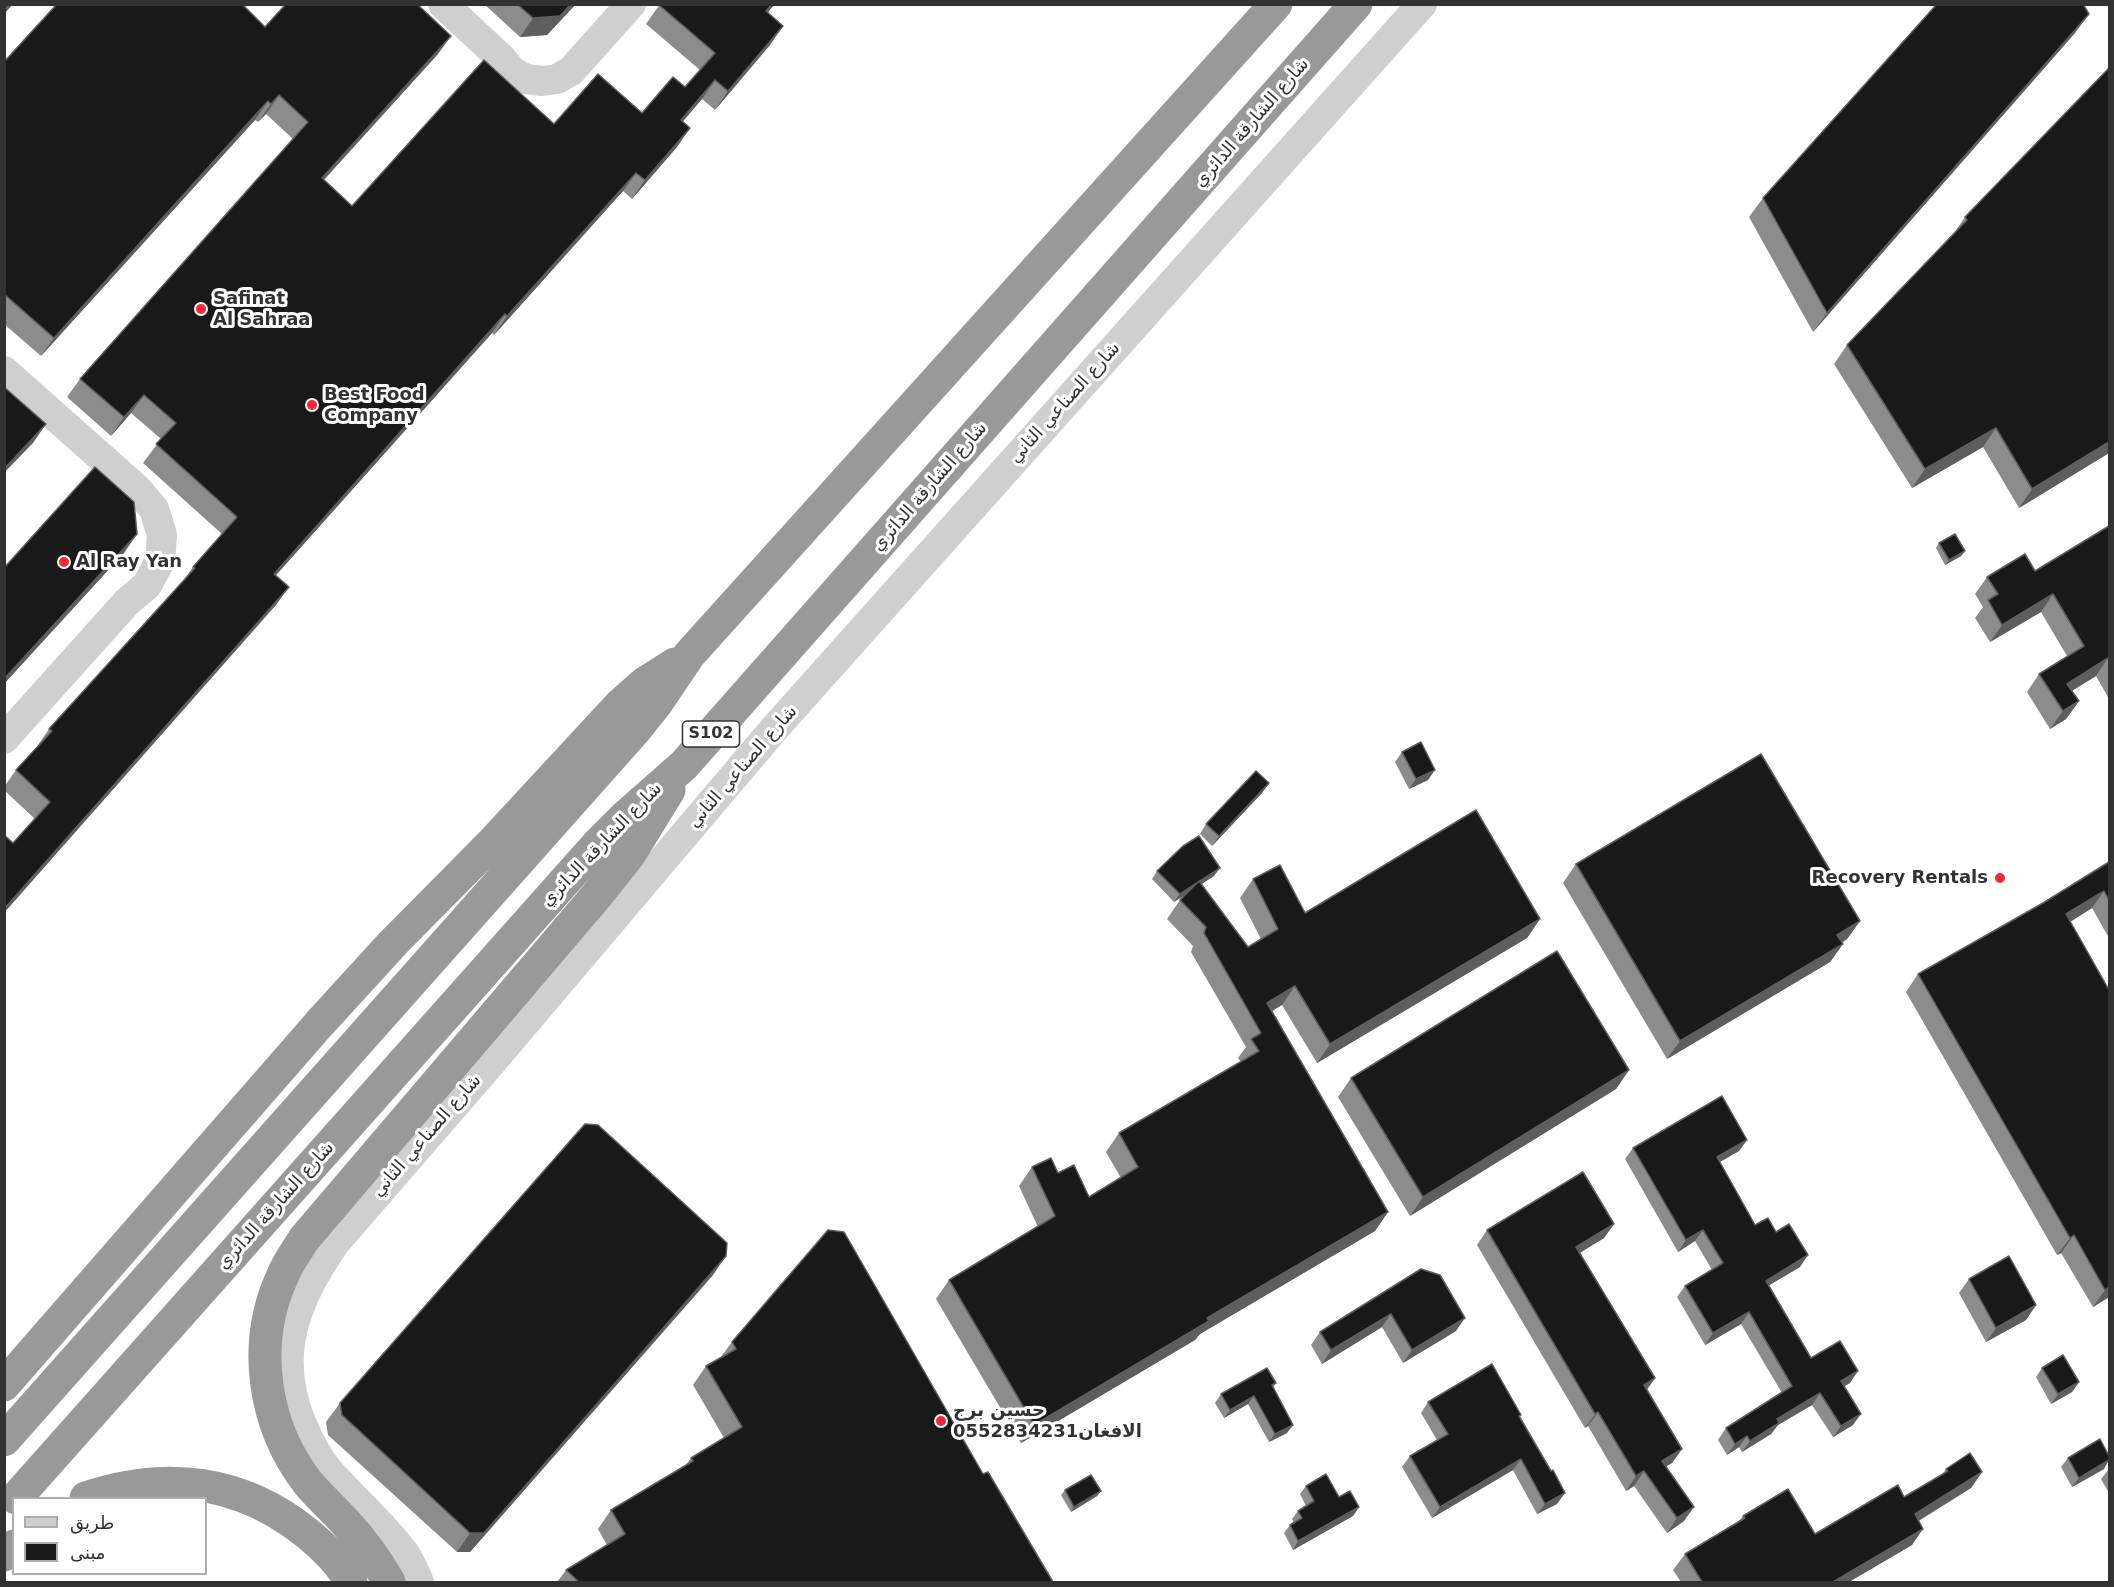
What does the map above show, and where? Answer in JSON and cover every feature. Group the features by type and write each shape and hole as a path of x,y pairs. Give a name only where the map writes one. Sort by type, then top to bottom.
{"highway":[{"path":"12,1431 636,729 689,655 1276,4"},
{"name":"شارع الشارقة الدائري","path":"18,1497 597,845 684,765 1356,4"},
{"path":"4,1385 319,1024 393,943 494,841 620,705 645,683 689,655"},
{"path":"389,1582 378,1562 297,1467 276,1427 268,1397 265,1366 266,1334 283,1274 304,1239 629,855 684,765"},
{"path":"90,1497 128,1486 170,1482 212,1486 252,1499 289,1518 321,1545 351,1582"}],"street":[{"path":"443,4 502,59 521,65 542,67 582,60 631,4"},
{"name":"شارع الصناعي الثاني","path":"419,1582 406,1556 382,1526 326,1468 308,1440 296,1410 289,1378 289,1346 298,1309 313,1274 335,1243 774,729 1422,4"},
{"path":"4,371 137,489 141,518 141,546 136,575 127,602 4,739"}],"building":[{"path":"57,4 242,4 265,27 286,4 417,4 451,36 322,178 352,206 484,60 554,124 598,74 642,113 673,77 685,87 715,53 660,4 772,4 766,11 783,26 728,91 715,80 681,120 690,128 645,180 636,173 507,316 505,314 274,574 289,587 4,909 4,835 13,843 50,802 16,770 52,731 49,729 195,568 193,567 237,517 156,444 176,423 144,395 124,417 80,379 308,122 279,95 271,104 268,101 54,338 4,294 4,62"},
{"path":"517,4 571,4 560,16 533,18"},
{"path":"1937,4 2083,4 2089,14 1827,313 1763,198"},
{"path":"2109,68 2109,442 2032,489 1996,428 1925,469 1847,345 1967,220 1965,217"},
{"path":"4,387 46,424 4,469"},
{"name":"Al Ray Yan","path":"95,467 134,502 137,534 4,679 4,568"},
{"path":"2109,526 2109,661 2108,658 2067,684 2079,701 2063,711 2039,674 2084,646 2053,594 2002,625 1988,600 1998,594 1987,577 2025,554 2035,571"},
{"path":"1955,534 1965,551 1949,560 1939,543"},
{"path":"1421,742 1435,770 1416,779 1402,752"},
{"path":"1761,754 1860,921 1837,935 1843,944 1680,1041 1576,864"},
{"path":"1256,771 1269,783 1219,836 1206,824"},
{"path":"1476,810 1540,919 1330,1044 1295,986 1267,1003 1388,1212 1207,1318 1209,1321 1034,1425 949,1280 1055,1216 1032,1167 1051,1158 1058,1173 1074,1165 1089,1197 1138,1167 1119,1133 1259,1051 1251,1039 1261,1033 1204,933 1206,927 1180,900 1199,881 1248,947 1278,929 1253,879 1280,865 1305,913"},
{"path":"1199,836 1220,868 1180,894 1157,871 1183,846"},
{"path":"2109,862 2109,900 2104,891 2066,914 2109,990 2109,1287 2105,1290 2074,1235 2070,1238 1918,974 2043,903"},
{"path":"1557,951 1629,1070 1423,1197 1351,1078"},
{"path":"1722,1096 1747,1140 1717,1157 1755,1225 1768,1218 1776,1232 1789,1224 1808,1255 1766,1281 1811,1358 1840,1341 1858,1371 1841,1381 1861,1414 1841,1426 1820,1393 1777,1419 1779,1423 1750,1441 1747,1436 1735,1444 1726,1428 1792,1386 1749,1312 1713,1333 1685,1286 1723,1263 1703,1230 1686,1240 1633,1148"},
{"path":"585,1124 598,1125 727,1243 726,1256 484,1533 470,1533 342,1415 340,1403"},
{"path":"1583,1172 1614,1224 1576,1247 1655,1378 1644,1385 1682,1449 1662,1461 1694,1507 1677,1518 1644,1471 1636,1476 1598,1412 1595,1414 1487,1230"},
{"path":"828,1230 844,1232 983,1474 988,1472 1053,1582 579,1582 566,1570 625,1534 611,1510 693,1461 691,1458 742,1427 706,1366 736,1349 732,1342"},
{"path":"2009,1256 2036,1305 1996,1328 1969,1279"},
{"path":"1421,1269 1440,1275 1465,1318 1412,1350 1391,1314 1331,1350 1320,1332"},
{"path":"2063,1355 2079,1382 2058,1394 2042,1368"},
{"path":"1492,1364 1521,1415 1519,1416 1565,1493 1545,1504 1521,1459 1440,1507 1410,1456 1448,1434 1428,1402"},
{"path":"1267,1368 1276,1383 1272,1385 1293,1425 1275,1434 1254,1396 1230,1410 1221,1394"},
{"path":"2100,1439 2109,1460 2079,1478 2068,1458"},
{"path":"1970,1453 1982,1472 1915,1514 1923,1529 1833,1582 1702,1582 1685,1554 1788,1489 1815,1534 1898,1485 1904,1497 1948,1471 1946,1469"},
{"path":"1326,1474 1339,1497 1350,1491 1359,1507 1298,1541 1290,1525 1302,1518 1298,1511 1314,1501 1306,1486"},
{"path":"1091,1475 1101,1491 1074,1507 1065,1490"}],"place":[{"name":"Safinat Al Sahraa","path":"201,309"},
{"name":"Best Food Company","path":"312,405"},
{"name":"Al Ray Yan","path":"64,562"},
{"name":"Recovery Rentals","path":"2000,878"},
{"name":"حسين برج الافغان0552834231","path":"941,1421"}]}
